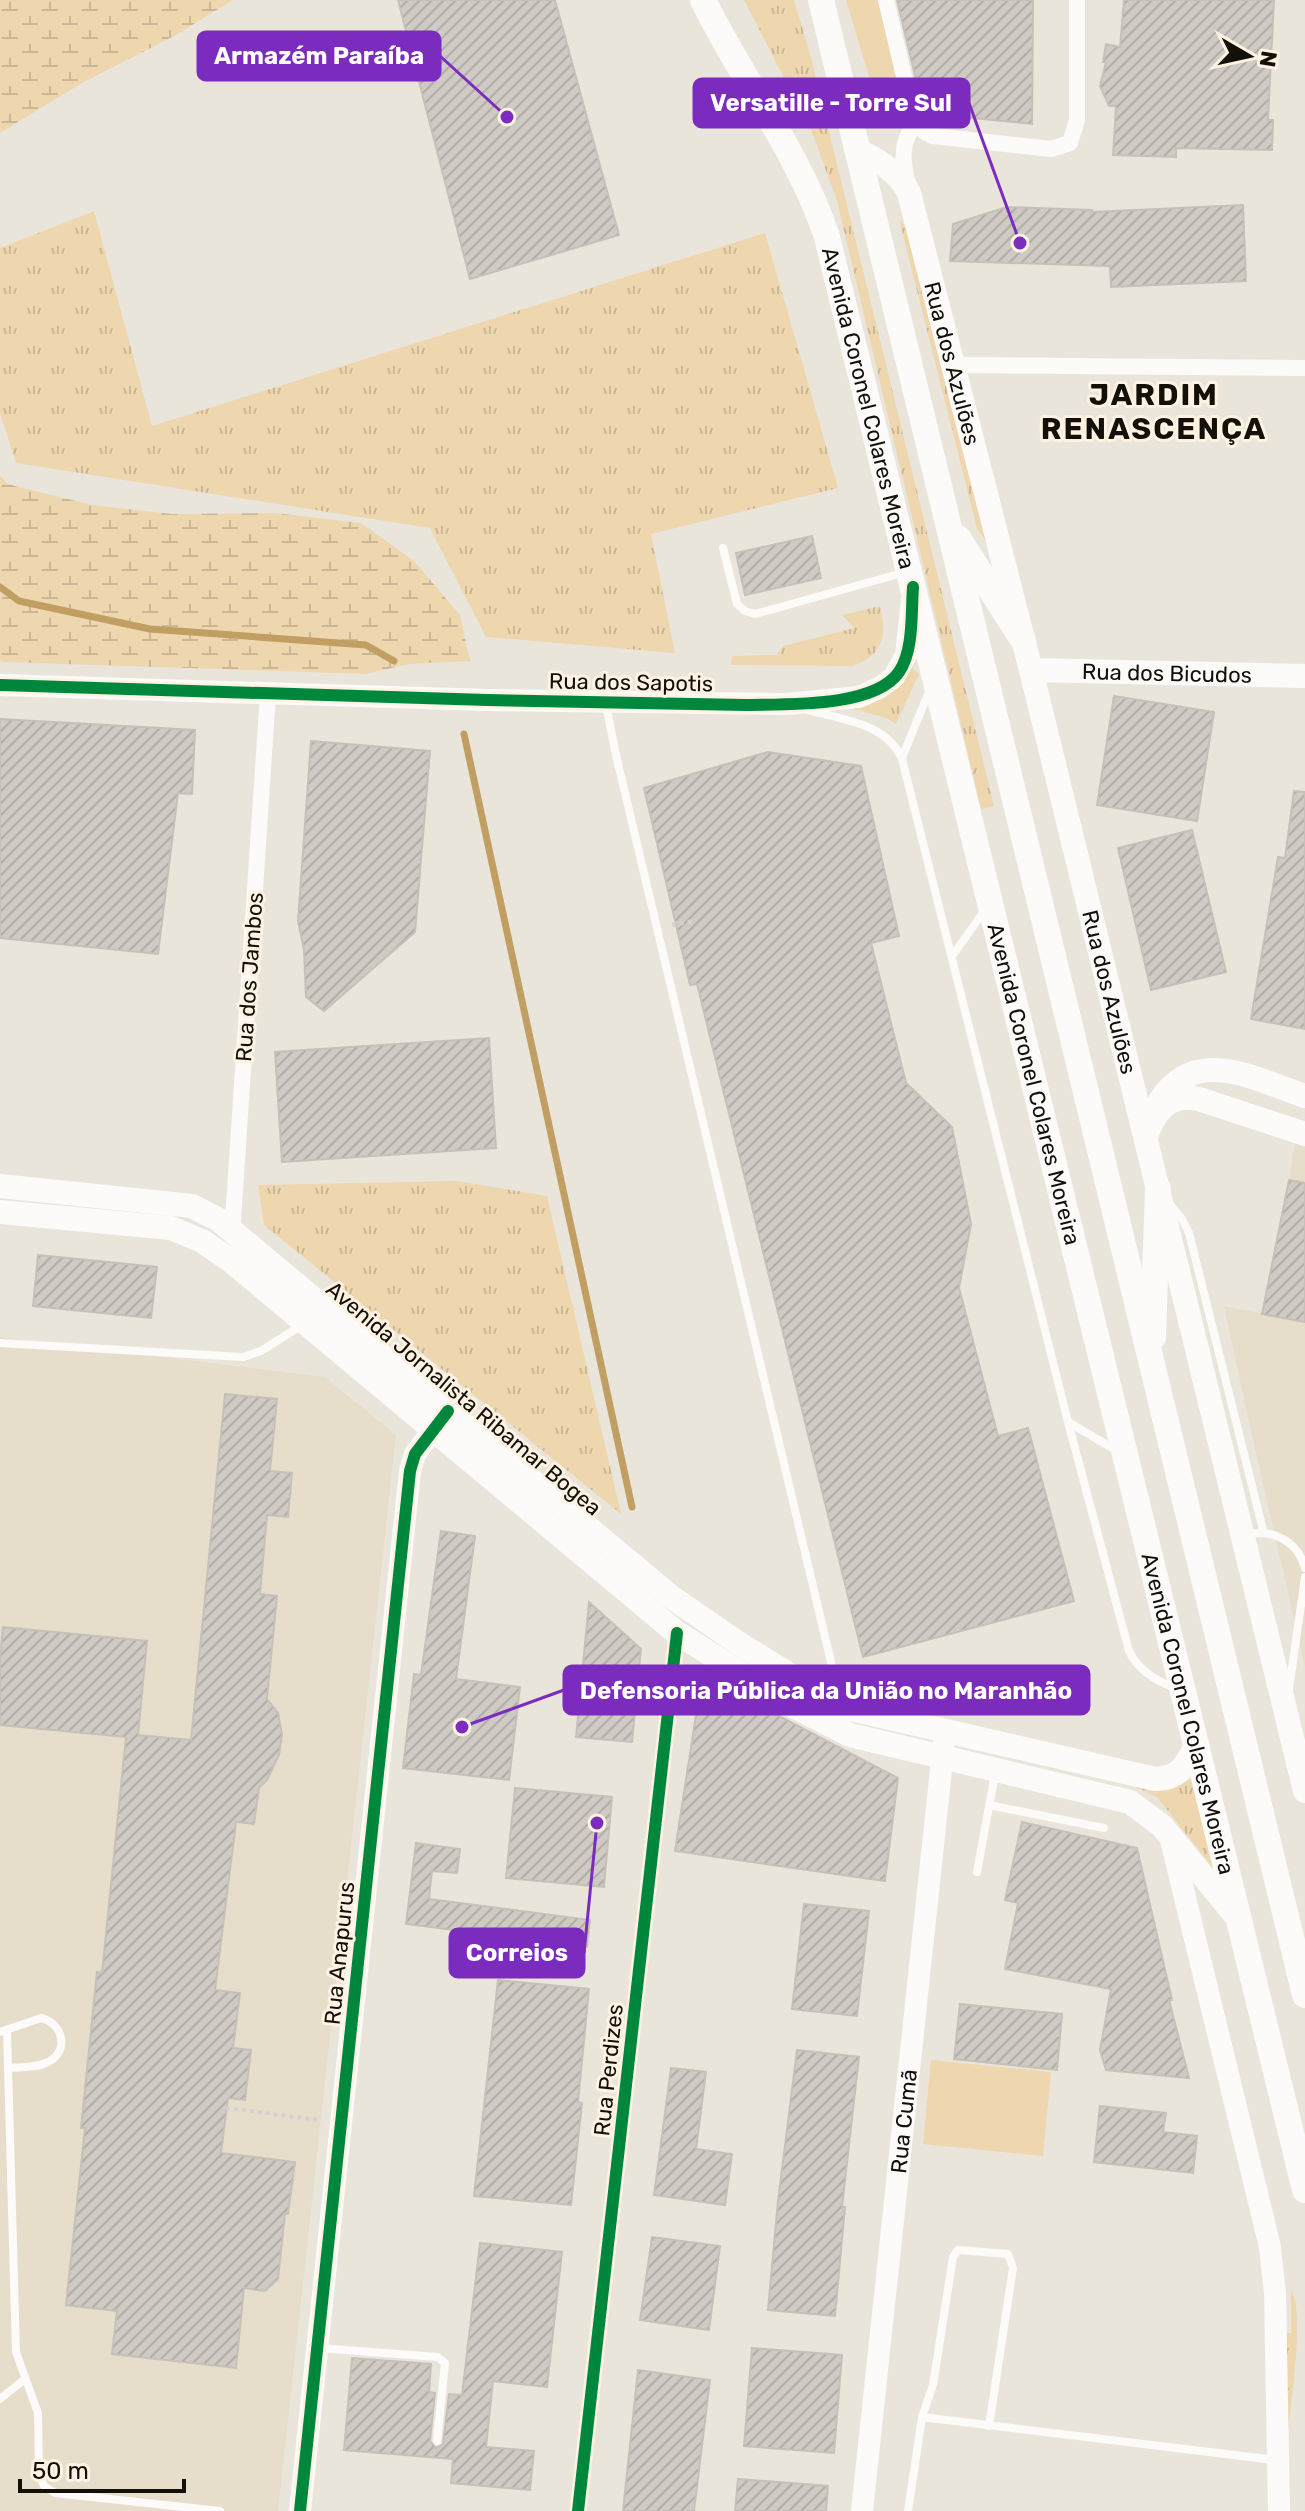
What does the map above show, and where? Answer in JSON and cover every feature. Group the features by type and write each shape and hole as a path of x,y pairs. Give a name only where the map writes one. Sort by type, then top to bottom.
{"main road":[{"name":"Avenida Coronel Colares Moreira","path":"821,0 1305,1995"},
{"name":"Avenida Coronel Colares Moreira","path":"707,7 741,73 798,169 819,214 991,903 1305,2190"},
{"name":"Rua dos Azulões","path":"856,149 895,172 909,193 1149,1128 1158,1189 1253,1534 1286,1713 1305,1791"},
{"path":"945,518 1023,640"},
{"name":"Rua dos Bicudos","path":"1031,670 1305,676"},
{"path":"1149,1128 1166,1091 1176,1081 1197,1070 1224,1069 1305,1096"},
{"path":"1149,1128 1174,1099 1191,1097 1305,1134"},
{"name":"Avenida Jornalista Ribamar Bogea","path":"0,1186 192,1206 219,1220 677,1633 736,1672 832,1727 862,1738 943,1744 1155,1779 1165,1779 1179,1772 1197,1744"},
{"path":"1152,1369 1158,1189"},
{"name":"Avenida Jornalista Ribamar Bogea","path":"0,1212 171,1228 202,1241 230,1260 305,1323 680,1603 842,1707 943,1744 996,1768 1120,1798 1143,1810 1170,1836 1241,1923"}],"street":[{"path":"886,0 915,123 926,133 1051,149 1070,143 1077,120 1077,0"},
{"name":"Rua dos Azulões","path":"909,193 902,157 905,141 915,123"},
{"path":"953,365 1305,368"},
{"name":"Rua dos Sapotis","path":"0,685 487,700 787,704 859,697 879,688 894,677 901,667 908,643 911,579"},
{"name":"Rua dos Jambos","path":"230,1260 268,694"},
{"name":"Rua Anapurus","path":"300,2511 410,1471 415,1454 440,1421"},
{"name":"Rua Perdizes","path":"578,2511 677,1633"},
{"name":"Rua Cumã","path":"862,2511 943,1744"},
{"path":"1170,1836 1270,2247 1275,2293 1279,2511"}],"lane":[{"path":"723,548 737,604 755,614 911,579"},
{"path":"902,759 935,677"},
{"path":"606,700 616,755 842,1707"},
{"path":"787,704 875,730 892,741 902,759 1068,1422 1129,1651 1133,1661 1145,1673 1184,1691"},
{"path":"952,956 991,903"},
{"path":"0,1343 243,1357 261,1351 305,1323"},
{"path":"1068,1422 1127,1457"},
{"path":"1253,1534 1284,1539 1297,1550 1305,1568"},
{"path":"1286,1713 1305,1577"},
{"path":"977,1872 996,1768"},
{"path":"989,1805 1104,1828"},
{"path":"8,2068 44,2064 55,2057 62,2042 57,2026 46,2019 30,2020 4,2032 8,2068 5,2132 11,2182 16,2352 38,2413 39,2474 49,2490 220,2511"},
{"path":"0,2183 11,2182"},
{"path":"908,2511 922,2417 933,2385 953,2257 958,2250 1008,2254 1013,2268 989,2426"},
{"path":"317,2347 438,2357 445,2363 437,2441"},
{"path":"0,2399 25,2379"},
{"path":"922,2417 1276,2460"}],"path":[{"path":"665,927 693,921"},
{"path":"226,2108 341,2123"}],"shaded area":[{"path":"1295,1143 1305,1147 1305,1183 1289,1180"},
{"path":"1224,1306 1305,1322 1305,1667 1248,1418"},
{"path":"0,1337 325,1377 396,1435 278,2511 0,2511"}],"green space":[{"path":"0,0 233,0 176,35 82,83 0,133"},
{"path":"744,0 794,0 810,54 994,806 981,809 837,201 812,132"},
{"path":"846,0 881,0 911,117 900,125 885,118 877,103"},
{"path":"94,211 152,426 765,233 838,488 651,534 675,653 486,637 430,528 16,463 0,413 0,248"},
{"path":"899,219 909,231 992,550 977,529"},
{"path":"0,475 7,484 92,505 172,514 275,513 361,523 414,561 460,615 470,661 409,664 366,674 3,662 0,660"},
{"path":"880,606 883,626 881,643 871,656 853,666 731,665 732,656 777,655 783,646 854,628 842,615"},
{"path":"912,668 919,674 896,724 848,707 904,679"},
{"path":"457,1181 547,1196 621,1514 264,1225 258,1185"},
{"path":"1115,1777 1173,1789 1192,1778 1217,1873 1157,1797"},
{"path":"931,2060 1051,2072 1043,2156 923,2144"},
{"path":"1291,2291 1295,2301 1297,2336 1288,2432 1282,2333 1291,2333"}],"building":[{"path":"398,0 555,0 619,235 470,279"},
{"path":"897,0 1033,0 1032,124 924,113"},
{"path":"1124,0 1274,0 1268,120 1273,120 1272,150 1176,148 1176,157 1113,155 1116,106 1109,106 1100,86 1106,62 1103,62 1106,44 1120,47"},
{"path":"1243,205 1246,281 1111,287 1110,266 950,261 953,224 1007,207 1091,212"},
{"path":"812,536 821,578 745,595 736,553"},
{"path":"1114,696 1214,712 1197,821 1097,805"},
{"path":"0,719 195,730 192,794 178,793 158,954 0,938"},
{"path":"311,741 430,751 415,932 324,1011 306,997 304,950 298,921"},
{"path":"768,752 861,766 899,936 871,943 906,1083 952,1127 971,1224 959,1288 998,1436 1028,1428 1074,1601 863,1657 697,984 690,985 644,788"},
{"path":"1294,791 1305,792 1305,1029 1251,1019 1278,857 1285,858"},
{"path":"1192,830 1226,972 1151,990 1118,848"},
{"path":"489,1038 496,1148 282,1162 275,1052"},
{"path":"1289,1180 1305,1183 1305,1322 1262,1314"},
{"path":"38,1255 157,1267 151,1318 33,1306"},
{"path":"225,1394 277,1399 270,1471 292,1473 288,1517 267,1515 260,1594 277,1596 267,1699 278,1713 282,1734 279,1755 267,1780 259,1788 254,1824 236,1822 215,1990 240,1993 233,2048 251,2050 245,2100 228,2098 221,2153 295,2162 288,2214 285,2213 278,2279 265,2291 244,2288 236,2368 112,2354 117,2311 66,2305 85,2128 81,2128 97,1972 102,1973 126,1737 0,1725 3,1627 147,1641 138,1735 191,1740"},
{"path":"441,1531 475,1536 456,1679 520,1687 509,1780 403,1768 414,1674 421,1675"},
{"path":"589,1602 641,1649 632,1742 576,1737"},
{"path":"702,1676 898,1778 885,1881 675,1851"},
{"path":"515,1788 612,1797 604,1887 506,1878"},
{"path":"1022,1822 1137,1848 1189,2078 1106,2070 1100,2050 1111,1989 1005,1969 1018,1903 1005,1900"},
{"path":"416,1843 460,1849 457,1873 432,1871 429,1899 590,1920 587,1947 406,1924"},
{"path":"804,1904 869,1911 857,2016 792,2009"},
{"path":"498,1980 589,1989 578,2102 582,2103 571,2205 474,2196"},
{"path":"960,2004 1062,2014 1057,2070 954,2059"},
{"path":"797,2050 859,2057 842,2207 845,2207 835,2316 768,2310"},
{"path":"671,2068 706,2072 696,2149 732,2154 725,2205 654,2195"},
{"path":"1100,2106 1166,2113 1163,2132 1197,2136 1193,2173 1094,2162"},
{"path":"652,2237 720,2246 709,2330 640,2320"},
{"path":"480,2243 562,2252 547,2387 493,2381 486,2447 534,2451 530,2490 451,2483 453,2459 344,2450 352,2358 431,2364 429,2392 435,2393 430,2441 436,2448 443,2444 449,2394 462,2395"},
{"path":"752,2348 842,2355 834,2453 744,2446"},
{"path":"638,2370 710,2380 694,2511 623,2511"},
{"path":"738,2479 828,2486 826,2511 735,2511"}],"waterway":[{"path":"0,587 19,601 150,629 366,645 394,661"},
{"path":"464,734 632,1507"}],"cycle path":[{"path":"0,685 487,700 746,705 828,702 870,692 887,684 899,672 909,642 913,587"},
{"path":"300,2511 410,1471 415,1454 448,1411"},
{"path":"578,2511 677,1633"}],"place":[{"name":"Armazém Paraíba","path":"507,117"},
{"name":"Versatille - Torre Sul","path":"1020,243"},
{"name":"Defensoria Pública da União no Maranhão","path":"462,1727"},
{"name":"Correios","path":"597,1823"}],"district":[{"name":"JARDIM RENASCENÇA","path":"1154,412"}]}
